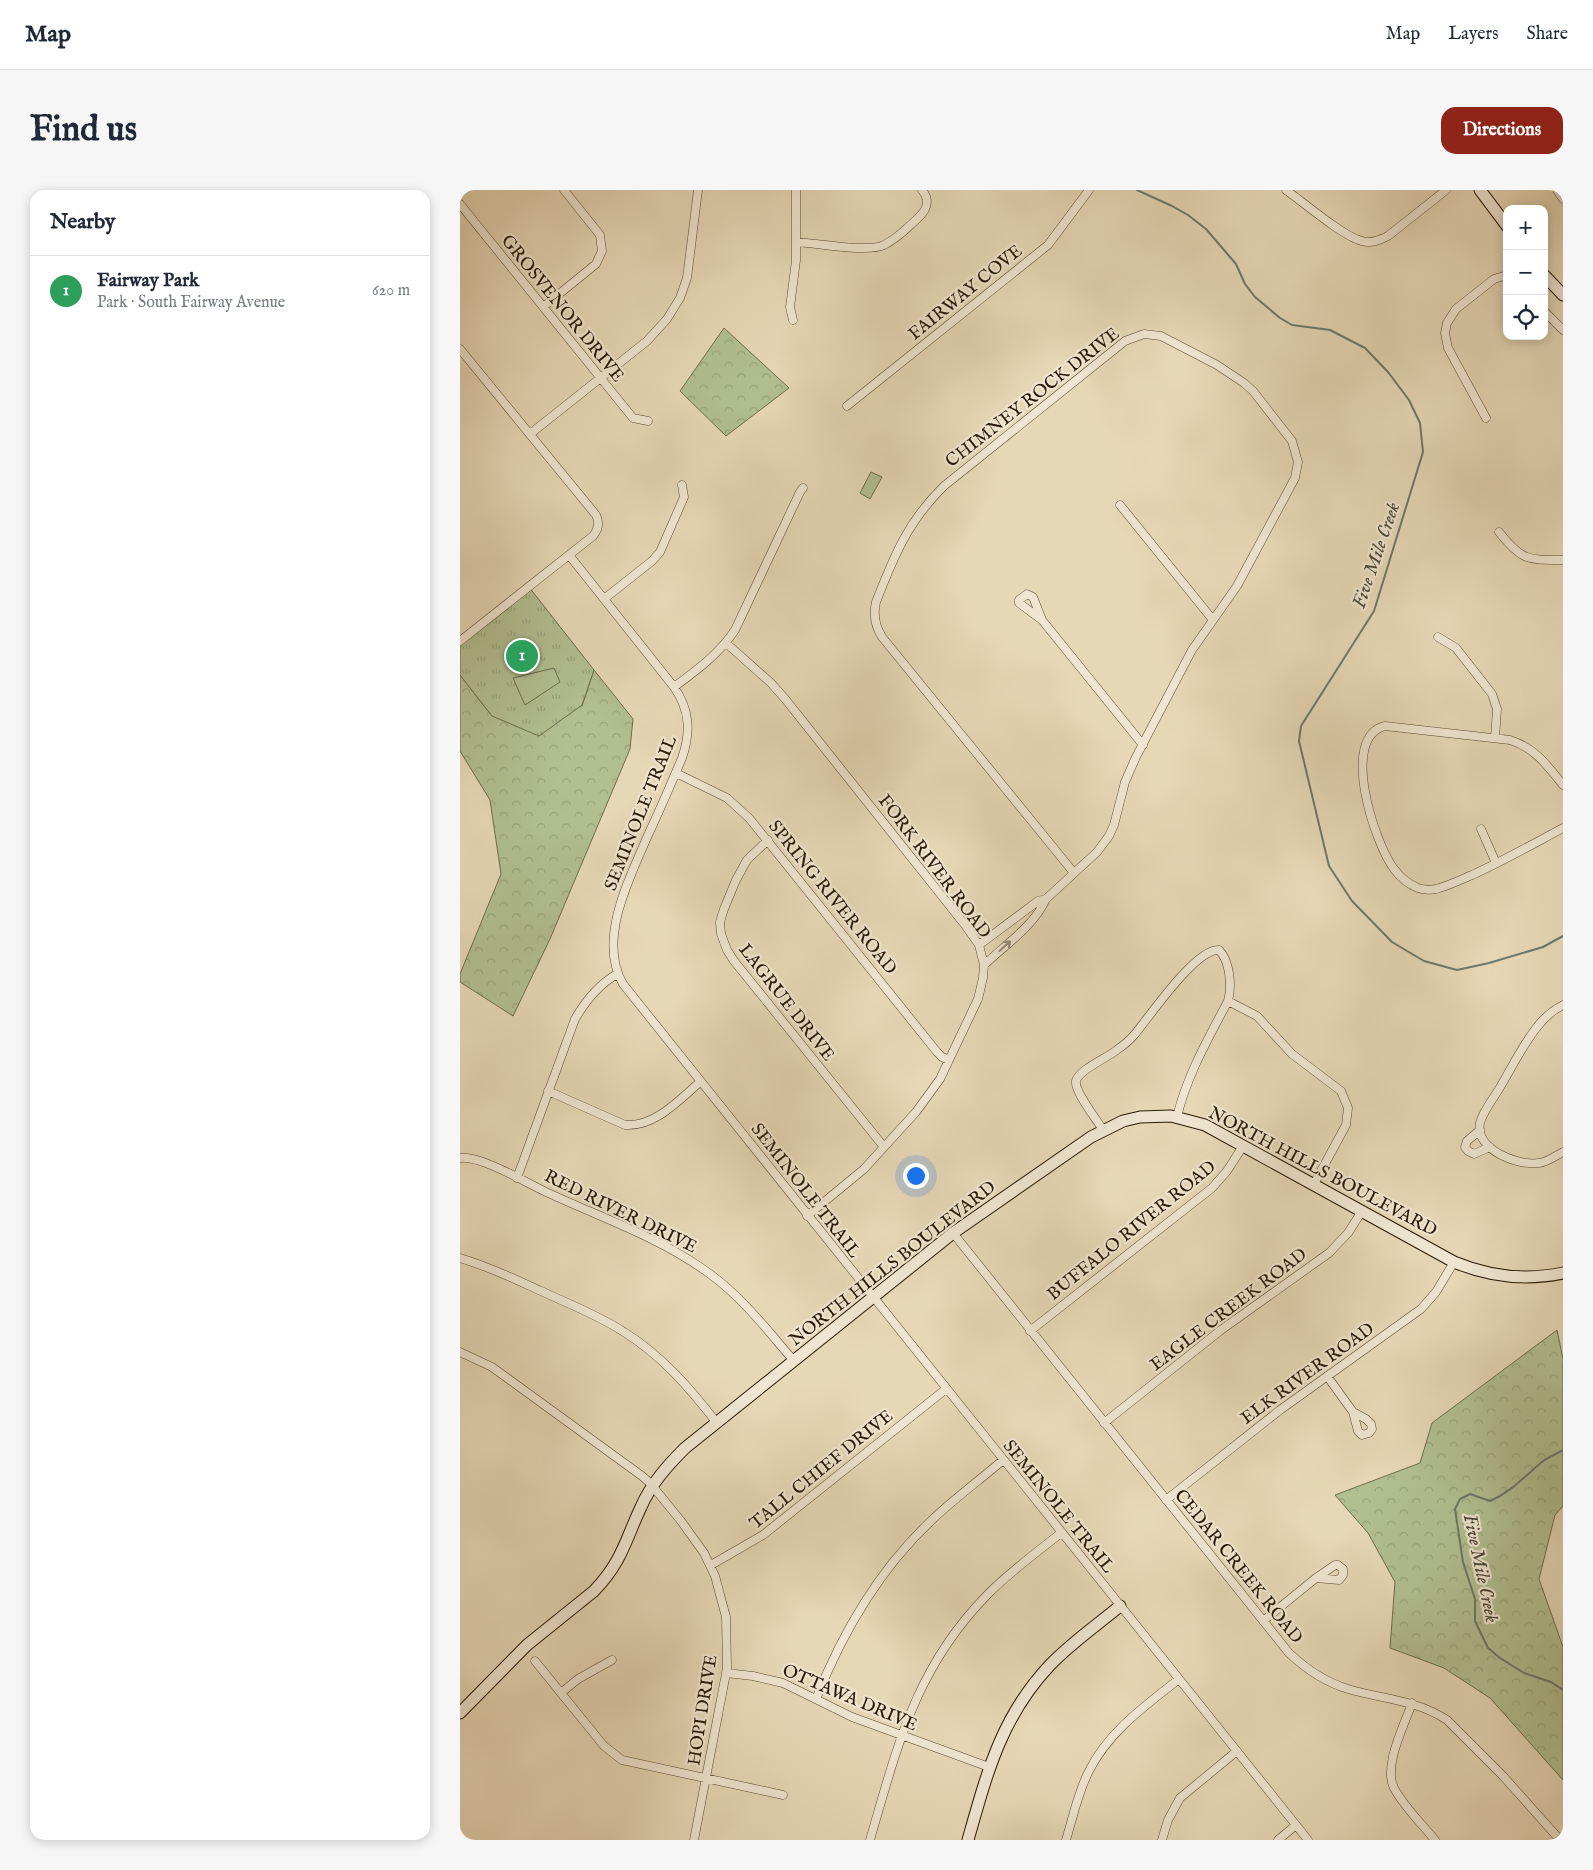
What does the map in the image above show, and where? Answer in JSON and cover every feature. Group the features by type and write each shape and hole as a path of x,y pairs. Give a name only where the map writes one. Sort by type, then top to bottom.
{"street":[{"path":"542,307 596,264 602,251 600,235 567,193 576,190"},
{"path":"530,434 647,341 668,319 687,278 698,190"},
{"path":"793,320 790,307 796,260 796,190"},
{"path":"796,242 869,248 882,246 892,241 922,215 927,208 928,199 922,190"},
{"name":"FAIRWAY COVE","path":"848,406 1048,245 1089,190"},
{"path":"1286,190 1353,238 1366,242 1380,240 1388,236 1446,190"},
{"path":"1480,190 1503,221"},
{"path":"1557,190 1563,199"},
{"name":"GROSVENOR DRIVE","path":"460,204 633,418 648,421"},
{"path":"1486,418 1448,348 1445,333 1447,323 1456,309 1494,279 1503,276"},
{"path":"1548,278 1563,295"},
{"path":"1548,315 1563,330"},
{"name":"CHIMNEY ROCK DRIVE","path":"984,965 1025,927 1043,906 1046,899 1097,852 1109,836 1114,825 1125,782 1192,650 1237,586 1292,486 1297,472 1297,454 1288,435 1244,383 1217,365 1161,336 1144,334 1125,341 929,500 907,531 876,602 875,620 879,632 1074,873"},
{"path":"460,348 598,518 598,530 593,536 460,641"},
{"path":"604,599 652,561 660,552 684,497 682,486"},
{"path":"674,687 696,671 726,643 741,617 803,488"},
{"path":"1120,505 1213,620"},
{"path":"1499,532 1515,551 1527,558 1563,560"},
{"name":"SEMINOLE TRAIL","path":"569,555 674,687 685,707 689,725 686,747 676,773 622,898 615,930 614,949 617,974 633,999 1308,1840"},
{"path":"1042,620 1143,745"},
{"path":"1438,637 1456,648 1492,694 1497,709 1495,738"},
{"name":"FORK RIVER ROAD","path":"726,643 758,671 786,700 950,905 979,945 984,965 982,986 978,998 940,1079 924,1103 844,1187 807,1216"},
{"path":"1563,785 1546,763 1529,748 1510,740 1385,726 1374,731 1366,740 1363,765 1369,806 1383,848 1394,870 1407,883 1424,889 1434,890 1452,884 1563,828"},
{"name":"SPRING RIVER ROAD","path":"676,773 727,798 750,818 937,1052 949,1060"},
{"path":"1481,829 1496,863"},
{"name":"LAGRUE DRIVE","path":"768,840 750,856 727,900 720,922 723,942 734,961 884,1147"},
{"name":"CHIMNEY ROCK DRIVE","path":"979,945 1038,900 1046,899"},
{"path":"1103,1130 1078,1093 1076,1084 1078,1076 1086,1069 1112,1054 1134,1035 1197,960 1211,950 1221,951 1230,983 1228,1001 1191,1073 1177,1117"},
{"path":"518,1178 575,1018 589,997 600,985 617,974"},
{"path":"1228,1001 1257,1016 1292,1054 1336,1086 1344,1096 1348,1108 1346,1125 1314,1184"},
{"path":"1563,1005 1550,1014 1536,1028 1482,1118 1480,1130 1490,1147 1511,1159 1531,1163 1544,1162 1563,1152"},
{"path":"548,1091 625,1124 638,1125 652,1120 700,1082"},
{"name":"NORTH HILLS BOULEVARD","path":"460,1713 527,1645 604,1581 620,1556 640,1507 652,1486 685,1448 953,1233 1103,1130 1132,1119 1152,1116 1177,1117 1205,1125 1454,1262 1487,1274 1508,1277 1537,1277 1563,1272"},
{"path":"1480,1130 1467,1141 1466,1147 1468,1151 1474,1154 1490,1147"},
{"name":"BUFFALO RIVER ROAD","path":"1030,1331 1212,1188 1227,1171 1243,1146"},
{"name":"RED RIVER DRIVE","path":"460,1158 473,1158 518,1178 653,1240 696,1264 740,1299 757,1316 794,1361"},
{"name":"EAGLE CREEK ROAD","path":"1104,1423 1221,1330 1330,1253 1348,1233 1362,1211"},
{"name":"CEDAR CREEK ROAD","path":"953,1233 1263,1621 1299,1662 1327,1680 1349,1689 1412,1703 1424,1707 1447,1720 1503,1776 1560,1840"},
{"path":"460,1258 496,1270 624,1331 664,1362 716,1422"},
{"name":"ELK RIVER ROAD","path":"1166,1500 1280,1410 1421,1309 1436,1292 1454,1262"},
{"path":"460,1352 492,1366 642,1476 652,1486"},
{"path":"1327,1376 1353,1412"},
{"name":"TALL CHIEF DRIVE","path":"711,1565 759,1538 946,1388"},
{"path":"816,1699 844,1634 861,1605 885,1572 932,1520 1003,1460"},
{"name":"HOPI DRIVE","path":"652,1486 695,1539 711,1565 720,1589 726,1617 726,1673 694,1840"},
{"path":"870,1840 901,1736 914,1703 927,1676 951,1637 967,1616 998,1584 1061,1533"},
{"path":"1263,1621 1316,1578"},
{"path":"968,1840 989,1767 1005,1728 1033,1684 1055,1660 1120,1606"},
{"path":"561,1693 578,1678 612,1660"},
{"path":"535,1661 604,1746 622,1760 783,1796"},
{"name":"OTTAWA DRIVE","path":"726,1673 768,1678 794,1688 852,1718 989,1767"},
{"path":"1066,1840 1082,1786 1088,1772 1103,1748 1128,1720 1179,1679"},
{"path":"1412,1703 1392,1762 1391,1777 1394,1788 1435,1840"},
{"path":"1162,1840 1168,1820 1180,1798 1236,1751"},
{"path":"1278,1840 1296,1825"}],"green space":[{"path":"724,328 789,388 726,436 680,391"},
{"path":"871,472 882,477 870,499 860,493"},
{"path":"529,587 594,670 582,705 539,736 492,716 460,675 460,641"},
{"path":"554,668 560,682 525,705 513,678"},
{"path":"594,670 633,719 630,749 550,939 513,1016 460,982 460,974 501,874 490,800 460,751 460,675 492,716 582,706"},
{"path":"1557,1330 1563,1359 1563,1506 1555,1515 1539,1579 1563,1647 1563,1780 1490,1698 1444,1668 1390,1648 1395,1582 1368,1533 1335,1495 1420,1463 1432,1423"}],"waterway":[{"name":"Five Mile Creek","path":"1137,190 1188,215 1206,229 1236,264 1245,284 1255,297 1280,318 1292,325 1330,330 1365,348 1388,372 1409,400 1420,423 1423,452 1374,611 1301,726 1299,741 1329,866 1352,901 1392,942 1424,961 1457,970 1489,963 1543,947 1563,936"},
{"name":"Five Mile Creek","path":"1563,1450 1544,1460 1498,1497 1490,1501 1470,1494 1460,1499 1455,1509 1463,1562 1475,1599 1475,1621 1488,1648 1524,1673 1551,1682 1563,1690"}],"place":[{"name":"Fairway Park","path":"522,656"}]}
